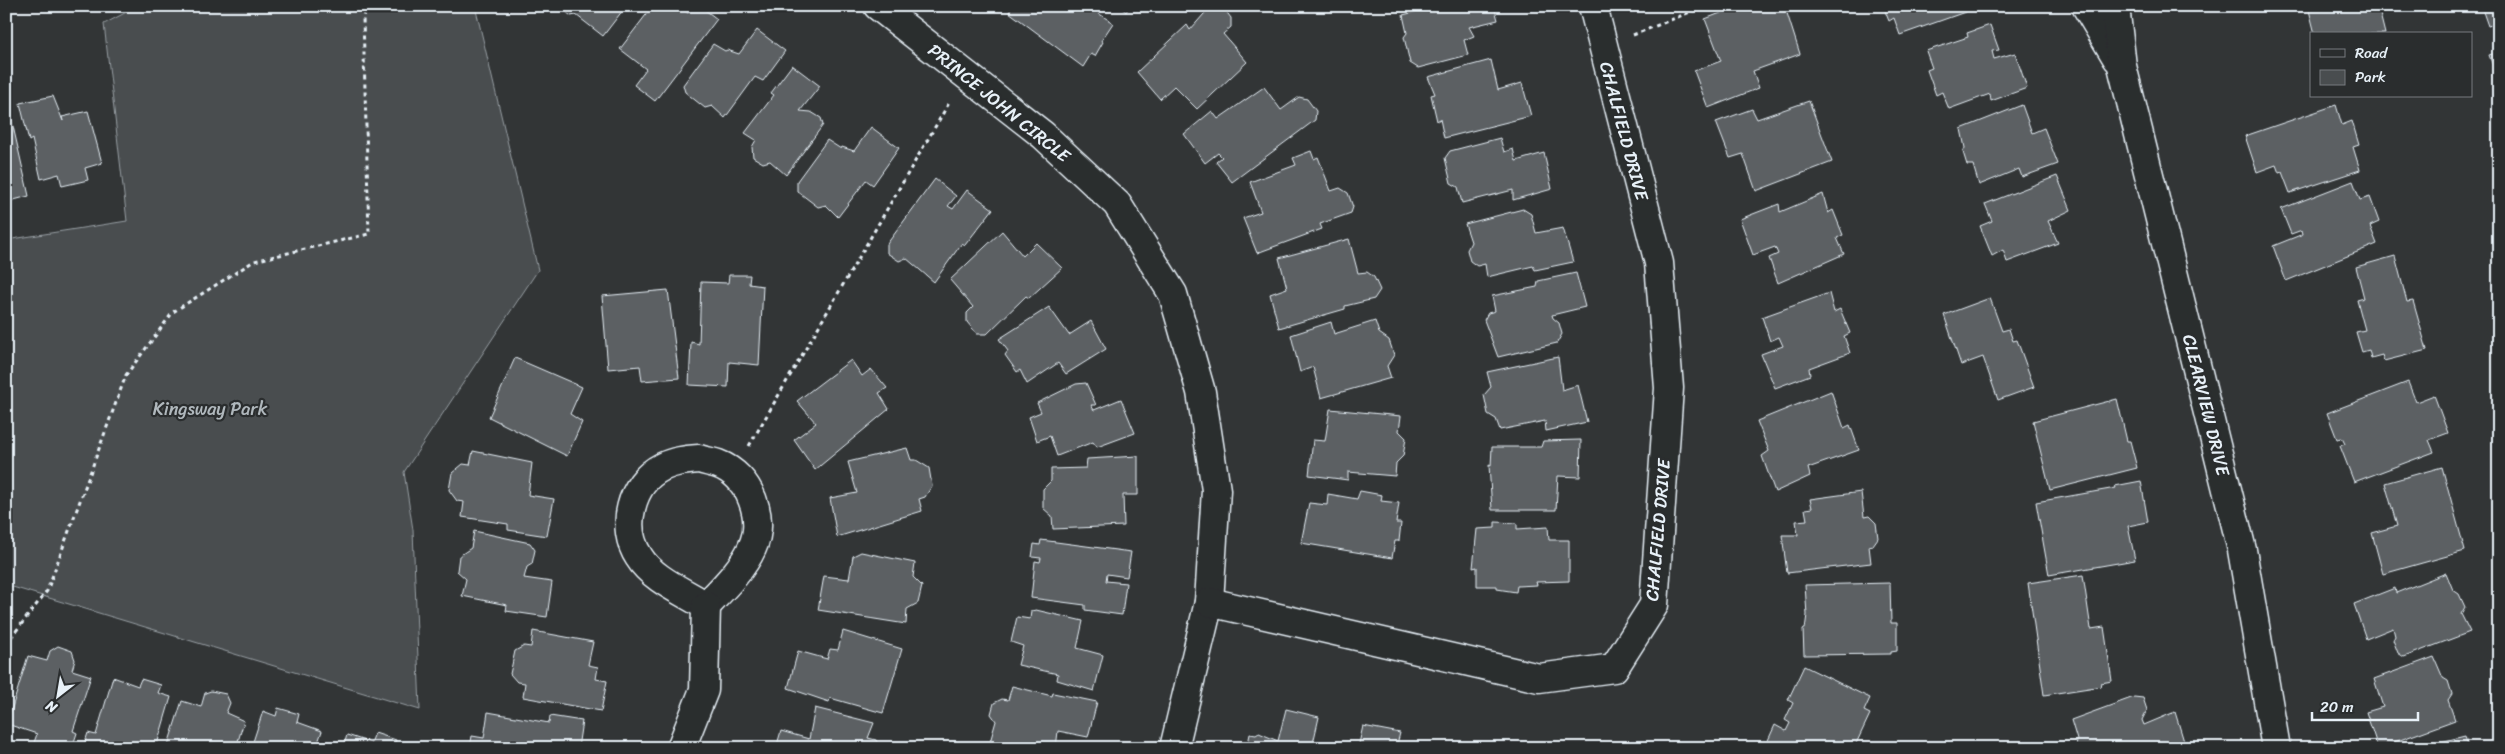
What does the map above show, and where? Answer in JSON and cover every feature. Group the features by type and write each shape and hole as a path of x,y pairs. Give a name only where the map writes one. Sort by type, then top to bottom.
{"street":[{"name":"CHALFIELD DRIVE","path":"1209,602 1539,678 1614,668 1654,605 1669,388 1659,262 1593,6"},
{"name":"CLEARVIEW DRIVE","path":"2086,6 2122,66"},
{"name":"CLEARVIEW DRIVE","path":"2115,6 2122,66 2242,550 2276,748"},
{"name":"PRINCE JOHN CIRCLE","path":"891,10 965,75 1043,135 1117,204 1173,294 1201,392 1216,490 1209,602 1174,748"},
{"path":"681,748 704,690 706,606 742,565 752,548 757,529 756,509 748,490 733,473 719,464 699,459 679,460 660,468 644,481 637,492 629,518 631,538 638,556 652,572 706,606"}],"path":[{"path":"6,644 47,591 126,375 173,312 254,261 369,234 362,18 366,6"},
{"path":"1603,48 1705,6"},
{"path":"733,473 965,75"}],"green space":[{"name":"Kingsway Park","path":"138,6 475,6 538,270 404,472 413,530 420,710 6,585 6,240 127,221 104,24"}],"building":[{"path":"559,6 626,6 603,36 576,15 571,16"},
{"path":"650,6 686,6 683,10 688,13 693,6 700,6 717,19 655,101 634,85 646,69 620,49 652,7"},
{"path":"1013,6 1102,6 1098,13 1113,23 1101,41 1103,42 1095,56 1091,54 1083,67 1009,12"},
{"path":"1119,6 1130,6 1126,12"},
{"path":"1211,6 1222,6 1231,18 1231,27 1223,34 1247,62 1197,109 1174,86 1160,99 1137,72 1187,25 1190,30"},
{"path":"1437,6 1494,6 1498,20 1469,27 1474,36 1464,40 1468,55 1418,68 1410,63 1404,37 1407,33 1403,15"},
{"path":"1739,6 1781,6 1783,12 1786,10 1800,54 1753,71 1759,88 1708,108 1694,71 1721,61 1705,19"},
{"path":"1883,6 1966,6 1968,11 1900,35 1894,18 1889,21"},
{"path":"2323,6 2378,6 2384,32 2314,32 2309,10"},
{"path":"2481,6 2499,6 2499,23 2488,26"},
{"path":"1990,25 1999,50 1992,51 1994,59 2015,53 2027,88 1991,101 1990,94 1949,109 1942,92 1936,95 1927,70 1932,68 1926,51 1968,37 1967,33"},
{"path":"757,30 785,51 763,81 755,77 725,118 712,106 705,108 685,92 683,85 713,44 725,51 739,54"},
{"path":"2499,52 2499,82 2489,55"},
{"path":"1491,60 1498,90 1522,83 1531,116 1444,138 1440,119 1437,121 1431,95 1435,94 1428,77"},
{"path":"792,65 820,86 800,111 811,112 821,118 823,125 786,175 770,161 763,163 753,157 752,147 756,140 745,133 774,95 771,93"},
{"path":"1264,87 1281,110 1299,97 1307,99 1316,111 1315,120 1232,182 1216,162 1222,157 1218,153 1205,163 1184,134 1212,111 1218,119"},
{"path":"53,96 63,121 62,117 88,111 102,163 85,168 88,180 62,186 59,174 41,179 32,139 29,141 20,103"},
{"path":"1809,101 1832,162 1756,191 1743,154 1730,158 1716,122 1752,109 1757,119"},
{"path":"2022,105 2032,133 2044,128 2058,164 2022,177 2019,169 1979,185 1973,165 1967,165 1963,152 1965,148 1961,129"},
{"path":"2336,105 2342,125 2352,121 2359,145 2353,147 2360,170 2290,193 2282,172 2279,173 2276,165 2257,172 2245,136"},
{"path":"6,109 9,109 29,196 6,202"},
{"path":"871,127 899,148 873,185 866,180 838,217 826,205 818,207 797,191 797,181 827,140 841,149 842,147 854,151"},
{"path":"1500,138 1504,152 1513,149 1516,161 1544,153 1552,189 1513,200 1513,190 1462,203 1458,187 1451,183 1445,158 1450,151"},
{"path":"1311,151 1314,159 1318,157 1331,191 1340,188 1348,193 1353,207 1351,213 1320,224 1322,229 1257,253 1243,218 1261,212 1250,182 1296,165 1293,158"},
{"path":"2057,176 2071,210 2048,221 2058,243 2007,262 2003,250 1992,256 1980,226 1992,221 1985,204"},
{"path":"935,179 956,196 948,206 953,209 967,190 993,209 965,245 962,243 934,282 906,258 899,261 887,253 887,244"},
{"path":"2353,181 2360,200 2370,197 2379,222 2370,226 2377,244 2286,281 2273,246 2303,234 2302,230 2291,234 2281,209"},
{"path":"1823,194 1828,213 1833,210 1843,235 1837,238 1844,254 1778,283 1769,258 1778,254 1775,247 1753,255 1740,219 1779,204 1780,212"},
{"path":"1523,209 1531,214 1536,233 1563,228 1573,262 1535,270 1533,266 1487,277 1485,264 1477,266 1470,261 1467,250 1471,242 1465,224"},
{"path":"1002,231 1023,256 1036,243 1062,268 1029,298 1026,296 987,334 977,334 967,322 967,313 973,307 950,280"},
{"path":"1349,239 1358,273 1367,272 1374,277 1380,290 1374,299 1345,306 1345,309 1279,328 1270,294 1287,288 1279,258"},
{"path":"2395,256 2407,302 2413,301 2427,350 2384,361 2382,355 2371,358 2369,350 2362,352 2356,332 2365,330 2357,300 2364,298 2356,267"},
{"path":"1576,273 1585,307 1552,315 1559,323 1562,334 1557,343 1498,357 1484,320 1488,313 1495,311 1492,296 1537,287 1538,281"},
{"path":"729,275 750,275 749,284 763,286 759,365 729,362 728,387 689,385 691,342 699,344 701,282 728,283"},
{"path":"668,290 679,378 642,381 640,366 608,369 602,296"},
{"path":"1829,293 1834,312 1840,309 1850,333 1844,336 1850,353 1809,368 1810,375 1775,388 1761,354 1783,346 1779,337 1770,341 1762,317"},
{"path":"1990,298 2002,331 2009,329 2013,341 2017,340 2034,387 1998,400 1983,357 1961,365 1944,315"},
{"path":"1049,307 1069,335 1091,321 1106,349 1066,374 1058,363 1027,384 1020,370 1017,372 1005,355 1008,351 999,339"},
{"path":"1375,321 1379,333 1389,340 1394,355 1387,366 1391,378 1321,398 1313,367 1300,372 1291,335 1331,322 1334,334"},
{"path":"1558,357 1562,390 1578,385 1587,422 1546,431 1545,421 1500,430 1496,419 1488,414 1484,395 1491,387 1487,372"},
{"path":"515,358 582,387 570,414 582,422 567,456 489,417"},
{"path":"851,360 862,376 871,369 887,388 879,393 889,409 815,470 794,440 816,423 797,401"},
{"path":"2408,382 2416,402 2434,395 2448,433 2429,440 2434,452 2354,482 2340,446 2345,444 2342,438 2337,439 2327,413"},
{"path":"1086,383 1096,405 1091,405 1094,410 1121,399 1135,433 1097,447 1093,442 1057,456 1050,436 1037,441 1029,417 1041,412 1037,403 1076,384"},
{"path":"1831,391 1844,428 1850,425 1859,450 1808,468 1810,476 1775,492 1762,456 1769,451 1757,421"},
{"path":"2117,399 2127,441 2130,441 2137,468 2050,490 2033,421"},
{"path":"1330,409 1401,416 1399,431 1406,438 1403,456 1396,463 1395,476 1348,472 1348,480 1309,475 1313,440 1325,441"},
{"path":"1581,440 1580,477 1558,476 1556,510 1492,510 1489,465 1491,466 1492,447 1541,447 1543,441"},
{"path":"907,448 911,460 916,460 929,468 932,486 925,497 919,499 922,511 837,537 830,498 857,493 848,462"},
{"path":"473,451 532,463 528,495 554,499 547,536 508,530 508,524 462,517 464,502 457,501 449,490 452,473 463,464 470,465"},
{"path":"1138,456 1138,495 1123,495 1124,526 1053,529 1052,516 1043,508 1043,489 1051,481 1051,469 1086,468 1087,459"},
{"path":"2442,467 2465,551 2383,574 2372,533 2397,526 2385,483"},
{"path":"2141,481 2148,522 2128,526 2135,560 2049,575 2036,502 2116,488 2115,486"},
{"path":"1360,491 1382,495 1381,501 1399,503 1396,523 1401,523 1399,541 1395,541 1392,558 1301,543 1309,503 1327,505 1328,494 1357,499"},
{"path":"1861,492 1864,517 1869,516 1876,523 1878,538 1873,545 1869,546 1871,563 1787,573 1782,535 1798,535 1796,521 1807,520 1805,509 1812,508 1810,499"},
{"path":"1495,522 1517,523 1517,529 1548,527 1549,540 1569,540 1569,581 1536,582 1537,585 1517,586 1516,592 1497,589 1497,586 1477,586 1477,567 1473,568 1477,529 1495,528"},
{"path":"474,531 530,543 535,550 532,564 527,567 524,578 552,582 547,617 506,611 507,605 462,596 466,579 457,571 459,556 471,548"},
{"path":"1041,540 1131,552 1127,577 1107,574 1106,581 1126,583 1122,615 1085,610 1085,605 1031,598 1035,561 1040,562 1041,558 1032,557 1034,544 1040,545"},
{"path":"861,552 915,563 913,577 922,586 918,603 907,609 906,624 818,610 824,576 849,579 853,556"},
{"path":"2446,573 2453,590 2459,594 2465,607 2461,614 2470,632 2404,657 2398,653 2393,640 2395,636 2393,628 2366,639 2354,604 2395,588 2396,593"},
{"path":"2083,575 2091,629 2104,627 2112,681 2101,683 2102,686 2044,695 2028,583"},
{"path":"1890,583 1891,623 1897,623 1897,651 1891,652 1891,654 1804,655 1803,629 1805,629 1807,615 1805,585"},
{"path":"1036,610 1083,621 1077,648 1103,655 1094,691 1057,680 1058,674 1018,665 1023,646 1011,642 1017,617 1030,619 1031,611"},
{"path":"533,631 593,642 588,665 598,667 596,679 607,681 601,711 523,697 525,683 517,682 510,674 515,651 524,646 531,647"},
{"path":"843,631 902,649 883,713 830,698 829,702 788,688 798,651 827,659 830,649 838,650"},
{"path":"58,646 72,651 75,660 72,670 91,676 73,731 77,733 72,748 32,748 37,734 7,724 28,656 47,661 50,651"},
{"path":"2434,657 2443,678 2448,681 2452,694 2448,700 2455,720 2378,748 2366,712 2383,707 2374,679"},
{"path":"1804,666 1870,698 1864,711 1870,714 1854,748 1765,747 1775,725 1786,731 1790,723 1785,720 1793,703 1788,700"},
{"path":"113,677 138,686 141,679 161,685 158,693 171,697 156,748 83,748 88,733 96,735"},
{"path":"1012,686 1052,696 1053,693 1097,702 1088,737 1058,731 1056,748 1013,748 990,742 996,721 991,714 994,703 1002,699 1008,700"},
{"path":"211,691 226,694 230,703 226,713 244,721 236,748 167,748 182,701 201,707 205,693"},
{"path":"2134,697 2143,698 2147,710 2142,720 2144,725 2175,712 2186,748 2076,748 2077,740 2071,720"},
{"path":"278,708 299,714 297,722 322,731 316,748 251,748 263,711 276,716"},
{"path":"815,708 874,723 868,738 876,740 880,748 776,748 781,731 809,739"},
{"path":"1286,709 1319,717 1312,748 1247,748 1250,734 1256,735 1259,733 1278,741"},
{"path":"488,712 549,723 550,716 582,721 578,748 470,748 472,736 484,738"},
{"path":"1363,726 1400,733 1396,748 1358,748"},
{"path":"375,733 396,740 394,748 343,748 347,735 371,743"},
{"path":"2465,736 2468,748 2416,748"}]}
